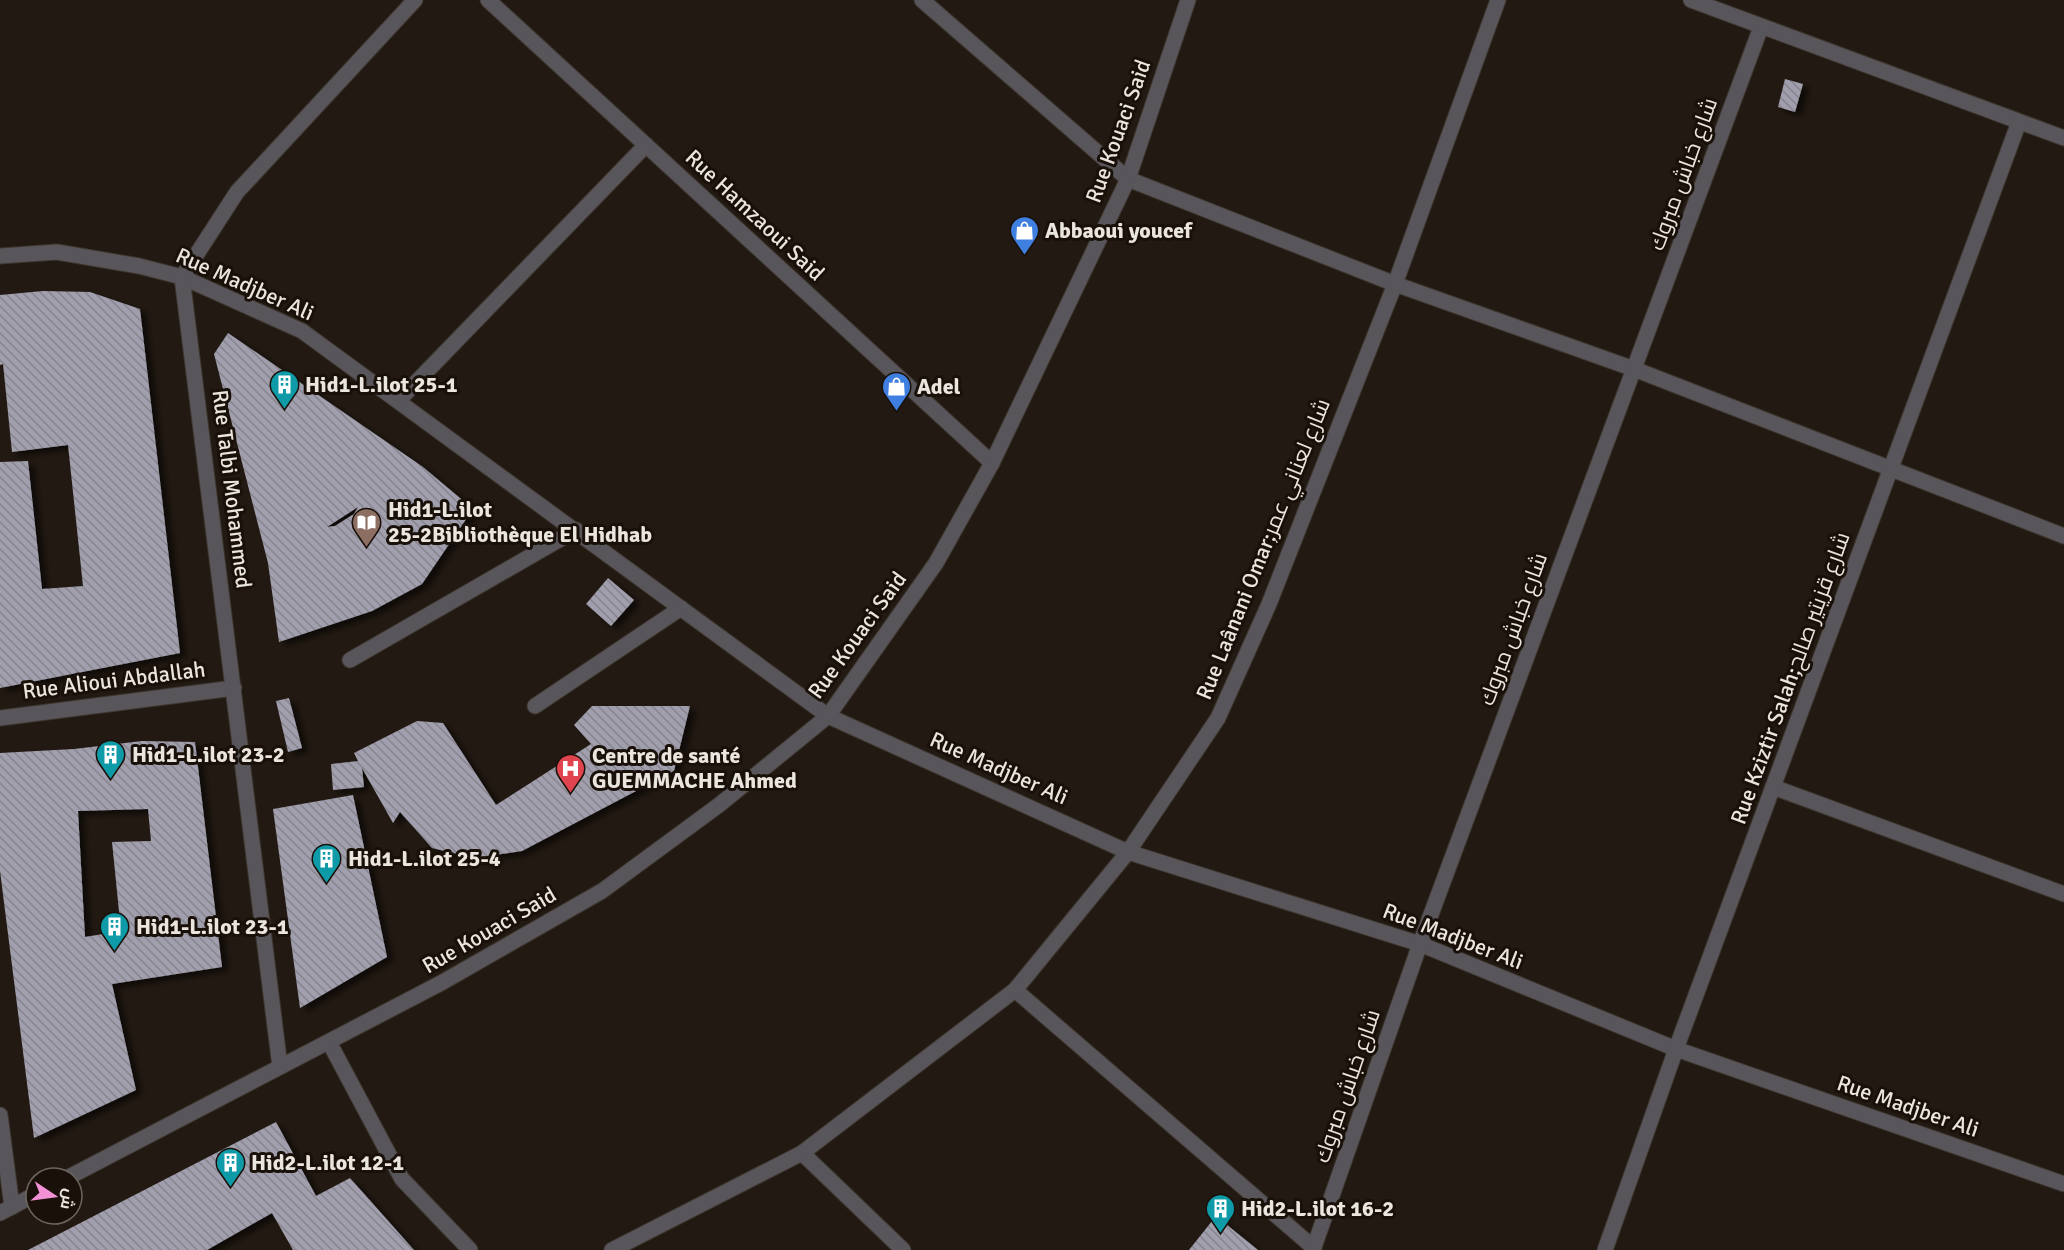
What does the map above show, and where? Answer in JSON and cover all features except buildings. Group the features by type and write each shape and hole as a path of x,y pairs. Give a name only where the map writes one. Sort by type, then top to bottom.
{"street":[{"path":"182,277 237,192 415,0"},
{"name":"Rue Hamzaoui Said","path":"488,0 992,463"},
{"path":"922,0 936,6 1128,179 1395,284 1634,369 2064,536"},
{"name":"Rue Kouaci Said","path":"84,1170 441,983 602,891 719,805 828,716 936,563 992,463 1128,179 1188,0"},
{"name":"Rue Laânani Omar;شارع لعناني عمر","path":"612,1250 802,1153 1015,990 1128,852 1218,718 1269,604 1395,284 1498,0"},
{"path":"1691,0 2064,138"},
{"name":"شارع خباش مبروك","path":"1313,1249 1420,944 1761,27"},
{"name":"Rue Kziztir Salah;شارع قزيتير صالح","path":"1605,1250 1676,1048 2019,122"},
{"path":"399,400 646,145"},
{"name":"Rue Madjber Ali","path":"0,256 57,252 140,266 182,277 302,331 828,716 1128,852 1420,944 1676,1048 2064,1184"},
{"name":"Rue Talbi Mohammed","path":"182,277 280,1067"},
{"path":"350,660 576,530"},
{"path":"535,706 681,608"},
{"name":"Rue Alioui Abdallah","path":"0,717 234,688"},
{"path":"1773,787 2064,894"},
{"path":"1015,990 1313,1249"},
{"path":"329,1042 402,1179 470,1250"},
{"path":"0,1115 6,1210 24,1200"},
{"path":"802,1153 903,1250"}],"place":[{"name":"Abbaoui youcef","path":"1024,256"},
{"name":"Hid1-L.ilot 25-1","path":"284,410"},
{"name":"Adel","path":"896,412"},
{"name":"Hid1-L.ilot 25-2Bibliothèque El Hidhab","path":"367,548"},
{"name":"Hid1-L.ilot 23-2","path":"111,780"},
{"name":"Centre de santé GUEMMACHE Ahmed","path":"571,794"},
{"name":"Hid1-L.ilot 25-4","path":"327,884"},
{"name":"Hid1-L.ilot 23-1","path":"115,952"},
{"name":"Hid2-L.ilot 12-1","path":"230,1188"},
{"name":"Hid2-L.ilot 16-2","path":"1220,1234"}]}
